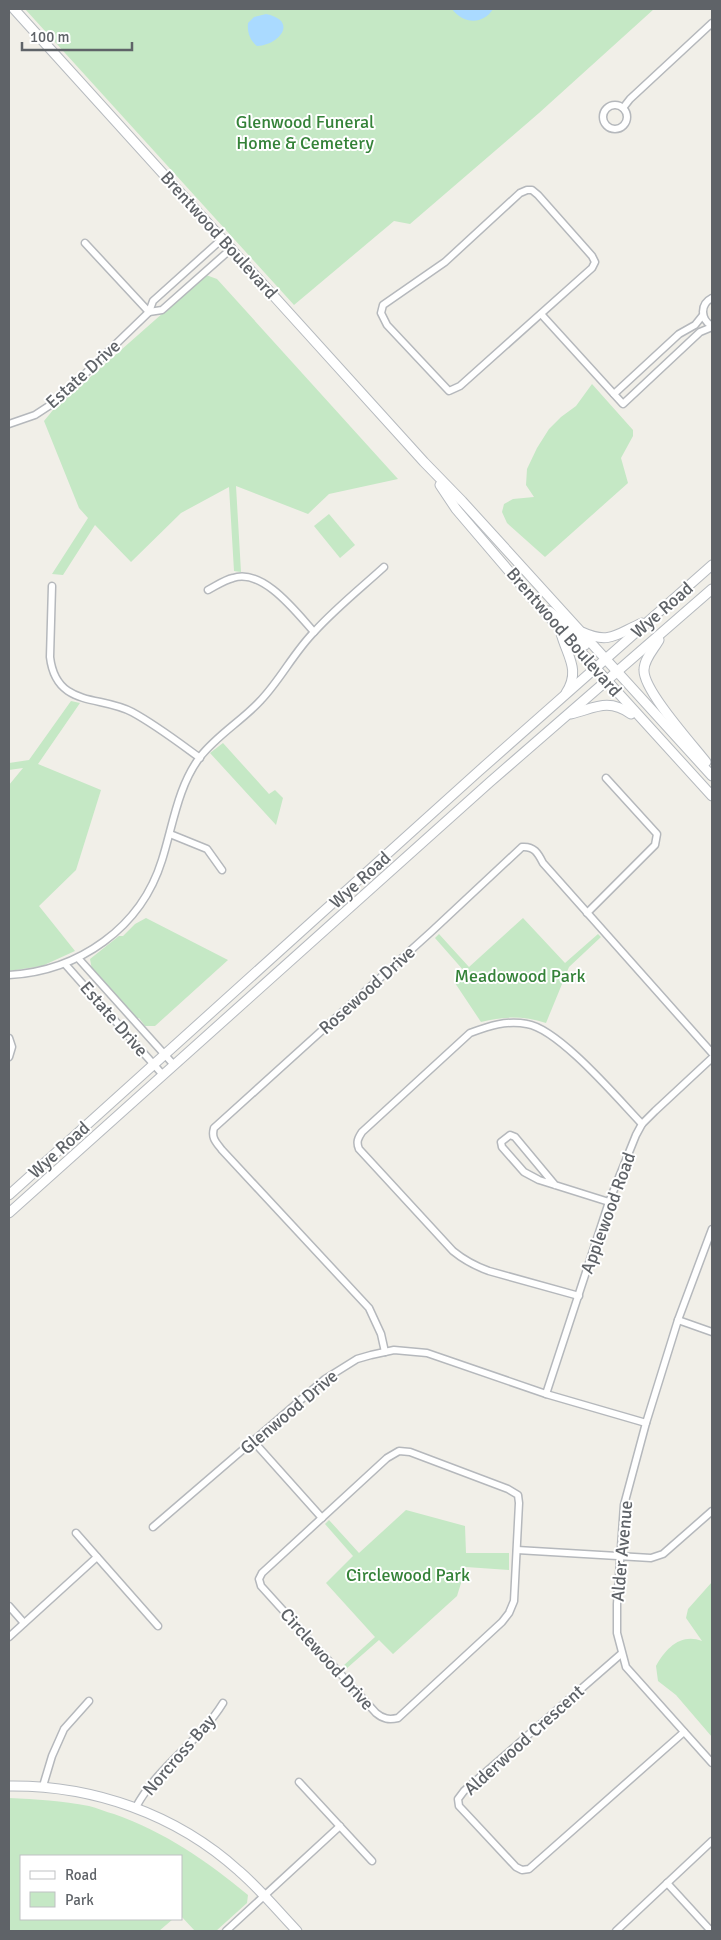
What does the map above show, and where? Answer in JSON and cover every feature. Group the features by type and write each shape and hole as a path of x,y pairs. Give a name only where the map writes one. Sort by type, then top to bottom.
{"main road":[{"name":"Brentwood Boulevard","path":"14,9 580,632 601,664 607,681 712,796"},
{"name":"Brentwood Boulevard","path":"424,462 456,509 560,630 601,664 618,672 712,776"},
{"name":"Wye Road","path":"9,1195 479,771 712,565"},
{"name":"Wye Road","path":"9,1213 568,714 664,632 712,588"},
{"path":"532,598 563,622 601,664"},
{"path":"580,632 596,637 614,637 652,619"},
{"path":"557,703 567,692 573,673 571,659 564,645 560,630"},
{"path":"664,632 646,660 644,671 646,682 658,702 712,770"},
{"path":"568,714 614,704 621,706 643,722"},
{"path":"9,1786 43,1786 77,1791 136,1807 197,1840 239,1870 297,1931"}],"street":[{"path":"623,108 630,99 712,23"},
{"path":"532,190 592,256 595,262 592,268 541,314 460,386 448,391 387,324 381,313 383,305 445,262 520,193 532,190"},
{"name":"Estate Drive","path":"9,424 35,414 58,400 149,312 153,300 222,239"},
{"path":"85,242 149,312"},
{"name":"Estate Drive","path":"149,312 162,310 232,248"},
{"path":"541,314 623,404 700,332 712,326 705,320 703,315 704,305 712,298"},
{"path":"614,394 679,334 695,325 703,315"},
{"name":"Estate Drive","path":"9,975 38,972 78,958 115,933 136,911 152,885 162,862 180,796 200,758 262,700 314,632 384,567"},
{"path":"208,590 234,577 253,577 281,596 314,632"},
{"path":"52,586 51,668 67,692 80,698 130,711 200,758"},
{"path":"587,913 655,845 657,834 606,778"},
{"path":"170,834 207,849 222,870"},
{"name":"Rosewood Drive","path":"385,1352 381,1334 369,1308 222,1150 214,1140 212,1134 214,1128 522,847 532,848 537,851 543,863 712,1053"},
{"name":"Estate Drive","path":"78,958 174,1065"},
{"name":"Estate Drive","path":"65,964 163,1075"},
{"path":"579,1296 476,1267 464,1259 453,1251 359,1149 357,1144 358,1138 362,1132 470,1033 491,1025 504,1023 528,1024 550,1034 567,1047 642,1124"},
{"path":"9,1038 12,1047 9,1058"},
{"name":"Applewood Road","path":"546,1394 608,1202 642,1124 712,1058"},
{"path":"555,1184 515,1137 510,1135 504,1138 501,1142 502,1147 524,1172 539,1180 608,1202"},
{"name":"Alder Avenue","path":"712,1229 678,1320 646,1423 624,1506 617,1604 617,1633 621,1654 626,1667 712,1762"},
{"path":"678,1320 712,1332"},
{"name":"Glenwood Drive","path":"153,1527 338,1370 357,1359 394,1350 427,1353 546,1394 646,1423"},
{"path":"254,1442 322,1518"},
{"name":"Circlewood Drive","path":"399,1451 410,1452 508,1489 518,1495 514,1601 509,1613 502,1622 398,1718 382,1718 261,1586 259,1578 262,1573 322,1518 387,1458 399,1451"},
{"path":"517,1550 651,1558 663,1554 712,1511"},
{"path":"76,1533 158,1626"},
{"path":"9,1637 97,1557"},
{"path":"9,1606 24,1623"},
{"name":"Alderwood Crescent","path":"621,1654 464,1792 458,1799 459,1806 516,1867 522,1870 529,1870 684,1732"},
{"path":"43,1786 52,1756 64,1729 89,1701"},
{"name":"Norcross Bay","path":"136,1807 158,1773 212,1720 223,1703"},
{"path":"299,1782 372,1861"},
{"path":"226,1931 340,1826"},
{"path":"616,1931 712,1841"},
{"path":"667,1883 711,1931"}],"green space":[{"name":"Glenwood Funeral Home & Cemetery","path":"25,9 654,9 539,113 410,224 394,221 294,305"},
{"path":"206,275 217,279 398,479 329,494 308,514 236,486 241,572 234,571 229,487 181,513 131,562 95,525 63,575 52,574 88,518 79,508 44,421 53,410"},
{"path":"592,384 633,430 633,436 621,458 628,483 545,557 507,523 502,512 504,504 513,499 534,497 526,485 527,469 537,448 549,429 576,406"},
{"path":"329,514 355,545 340,558 314,526"},
{"path":"71,701 80,703 38,764 101,790 76,870 39,906 75,951 42,966 9,971 9,785 23,768 9,770 9,763 29,760"},
{"path":"223,743 269,794 275,790 283,798 276,825 210,753"},
{"path":"146,918 228,960 155,1026 145,1026 139,1018 136,1019 92,970 90,959 119,936 123,936 135,924"},
{"name":"Meadowood Park","path":"523,918 565,963 598,934 601,937 569,967 546,1023 514,1018 481,1022 455,983 464,971 435,938 439,934 469,967"},
{"name":"Circlewood Park","path":"406,1510 465,1526 466,1553 509,1553 509,1570 466,1567 457,1596 393,1654 379,1640 346,1669 343,1666 375,1637 326,1583 353,1556 325,1524 329,1520 359,1553"},
{"path":"712,1582 712,1737 676,1695 658,1681 656,1666 664,1653 675,1644 687,1639 702,1641 686,1618 688,1609"},
{"path":"9,1798 49,1800 89,1806 133,1821 185,1848 248,1895 247,1903 216,1931 195,1931 182,1917 182,1855 20,1855 20,1920 172,1920 159,1931 9,1931"}],"water":[{"path":"452,9 493,9 484,18 473,21 462,18"},
{"path":"266,14 276,17 282,22 282,32 272,42 257,46 252,42 248,23 254,17"}]}
